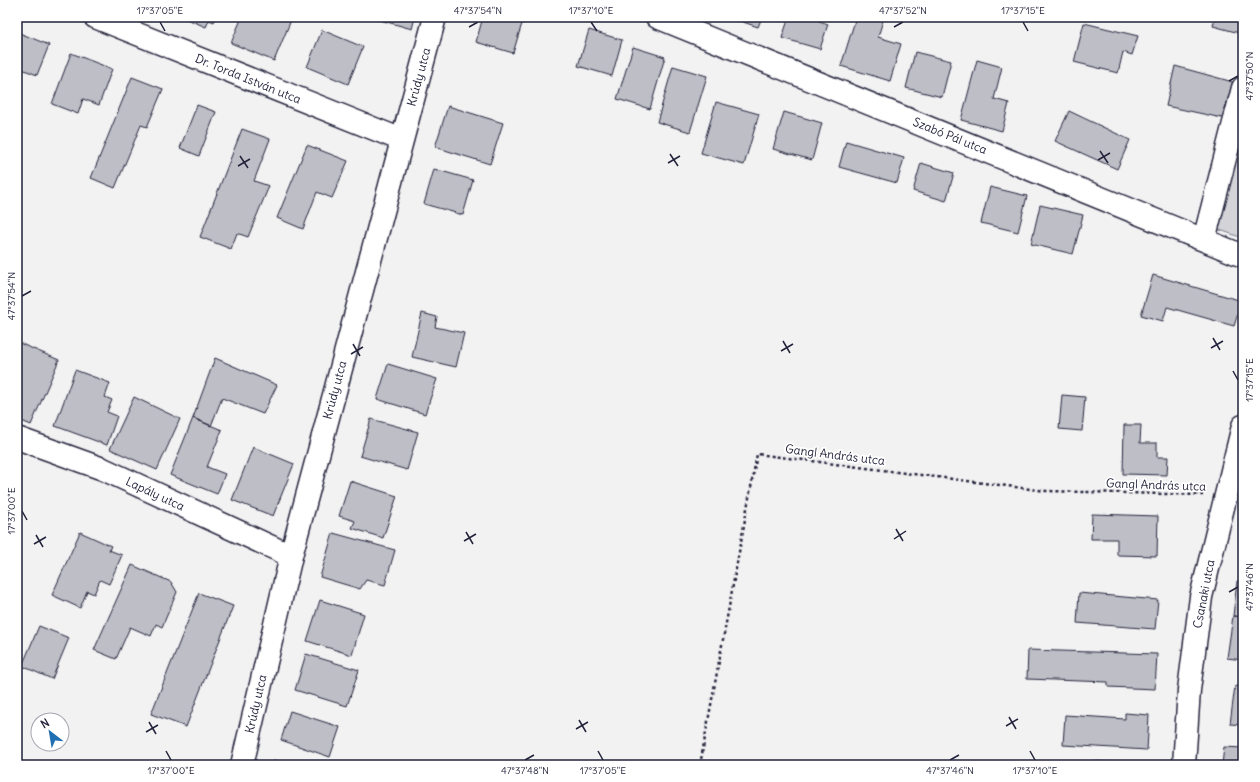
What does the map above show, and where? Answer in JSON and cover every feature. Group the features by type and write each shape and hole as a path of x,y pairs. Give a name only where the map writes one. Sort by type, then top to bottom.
{"street":[{"name":"Dr. Torda István utca","path":"95,17 402,140"},
{"name":"Krúdy utca","path":"242,765 291,556 435,17"},
{"name":"Szabó Pál utca","path":"657,17 1243,256"},
{"path":"1204,240 1243,88"},
{"name":"Csanaki utca","path":"1184,765 1189,690 1201,598 1243,426"},
{"name":"Lapály utca","path":"17,438 103,469 291,556"}],"path":[{"name":"Gangl András utca","path":"700,765 757,454 1046,491 1226,496"}],"shaded area":[{"path":"1243,128 1243,238 1217,229"}],"building":[{"path":"182,17 216,17 214,22 209,20 206,27"},
{"path":"242,17 283,17 291,20 274,61 231,43"},
{"path":"369,17 415,17 412,29"},
{"path":"483,17 524,17 513,53 476,42"},
{"path":"728,17 762,17 758,27"},
{"path":"789,17 815,17 814,19 828,24 820,49 782,38"},
{"path":"856,17 884,17 878,37 901,44 890,81 841,66"},
{"path":"1215,17 1243,17 1243,34 1213,26"},
{"path":"1084,23 1138,36 1132,55 1123,52 1118,73 1074,62"},
{"path":"322,30 363,47 348,84 307,67"},
{"path":"589,30 622,40 612,76 578,66"},
{"path":"17,32 49,45 37,75 17,67"},
{"path":"633,47 665,57 650,109 617,99"},
{"path":"915,52 951,61 942,97 906,88"},
{"path":"71,53 112,69 99,105 83,99 78,114 52,104"},
{"path":"977,60 1002,67 994,99 1009,103 1002,131 961,120"},
{"path":"673,66 707,76 690,132 657,122"},
{"path":"1175,66 1233,82 1222,118 1166,106"},
{"path":"132,77 163,89 147,127 141,125 115,188 91,178"},
{"path":"716,102 759,114 744,165 701,153"},
{"path":"197,105 216,112 199,156 180,148"},
{"path":"448,106 503,123 490,164 435,147"},
{"path":"1069,111 1130,140 1117,169 1055,141"},
{"path":"784,112 822,123 812,160 773,149"},
{"path":"242,129 270,139 254,181 269,186 248,237 237,233 231,249 200,237"},
{"path":"846,141 904,158 897,183 839,167"},
{"path":"307,145 348,161 332,198 317,192 303,229 277,218"},
{"path":"921,163 954,173 946,201 913,191"},
{"path":"434,169 473,180 463,215 424,204"},
{"path":"990,187 1027,196 1018,232 981,223"},
{"path":"1040,205 1083,215 1073,254 1031,244"},
{"path":"1153,275 1242,301 1234,326 1167,307 1163,321 1141,315"},
{"path":"422,313 437,317 435,327 464,333 456,367 412,357"},
{"path":"17,342 59,360 31,425 17,419"},
{"path":"215,358 277,385 263,414 222,398 211,426 193,418"},
{"path":"388,364 437,379 425,414 377,399"},
{"path":"75,370 110,383 105,397 112,400 107,412 117,416 107,445 55,426"},
{"path":"1062,395 1085,397 1082,431 1059,429"},
{"path":"134,397 180,419 157,470 110,449"},
{"path":"193,418 222,430 207,467 225,474 217,494 170,475"},
{"path":"371,419 418,432 407,470 360,456"},
{"path":"1124,425 1141,425 1140,443 1157,443 1157,457 1168,457 1167,475 1123,474"},
{"path":"253,447 294,464 273,516 232,500"},
{"path":"350,481 397,496 383,538 352,528 355,521 339,516"},
{"path":"1092,514 1158,516 1157,556 1117,555 1117,539 1091,539"},
{"path":"80,532 111,546 109,550 122,555 109,584 100,580 94,594 87,591 80,608 52,595"},
{"path":"333,533 395,550 385,585 366,580 360,589 320,577"},
{"path":"132,565 171,582 177,592 162,627 156,624 151,636 130,627 116,659 94,650"},
{"path":"1237,581 1243,582 1243,617 1233,616"},
{"path":"199,593 233,606 186,727 151,714"},
{"path":"1079,593 1158,600 1155,629 1077,623"},
{"path":"320,600 364,614 352,655 307,641"},
{"path":"1233,616 1243,617 1243,660 1227,658"},
{"path":"39,626 69,638 52,679 22,666"},
{"path":"1028,650 1157,654 1155,689 1108,687 1108,682 1027,679"},
{"path":"306,654 359,670 347,706 295,690"},
{"path":"1235,686 1243,687 1243,725 1230,724"},
{"path":"290,711 340,727 330,757 281,740"},
{"path":"1125,713 1149,715 1147,750 1063,745 1065,715 1125,719"},
{"path":"1224,747 1243,748 1243,765 1222,765"},
{"path":"274,761 288,765 272,765"},
{"path":"1092,761 1138,765 1092,765"}]}
